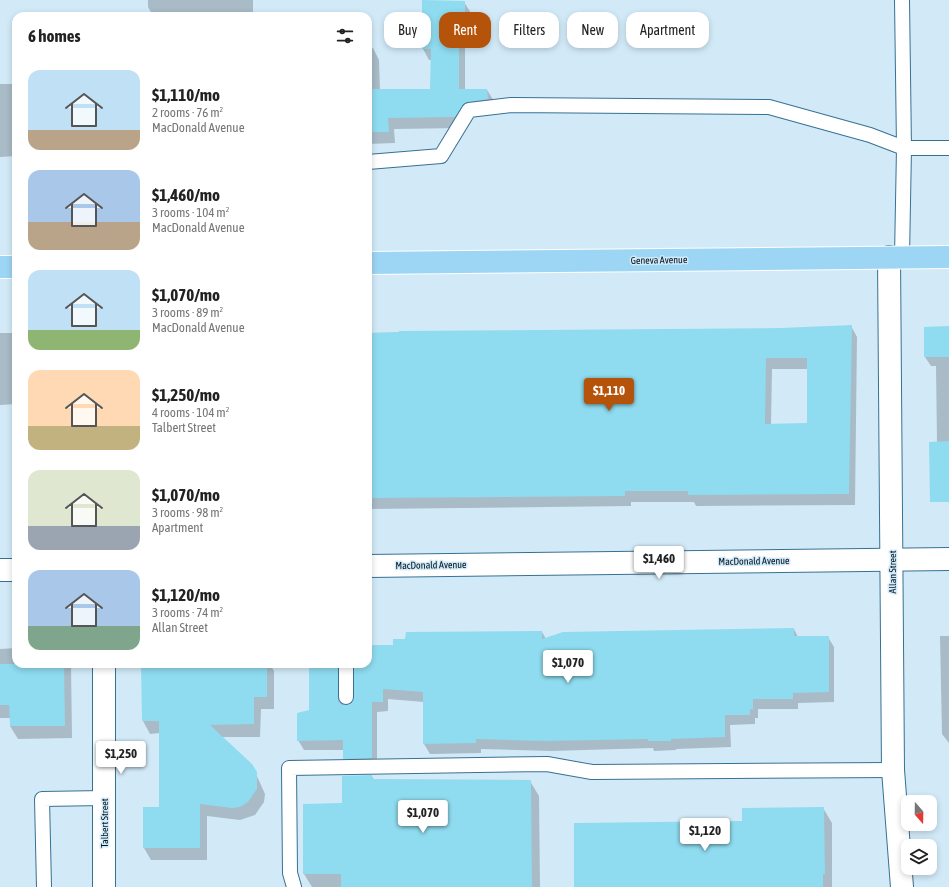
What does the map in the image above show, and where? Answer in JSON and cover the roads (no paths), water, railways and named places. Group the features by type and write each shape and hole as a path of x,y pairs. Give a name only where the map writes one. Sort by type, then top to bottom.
{"main road":[{"name":"Geneva Avenue","path":"372,263 949,256"},
{"path":"0,267 12,267"}],"street":[{"name":"Allan Street","path":"896,257 891,560 893,770 902,887"},
{"name":"MacDonald Avenue","path":"372,566 949,559"},
{"path":"0,570 12,570"},
{"name":"Talbert Street","path":"104,668 104,887"}],"lane":[{"path":"896,257 904,148 902,0"},
{"path":"372,162 441,156 469,110 511,105 769,107 870,134 904,148 949,148"},
{"path":"346,668 346,697"},
{"path":"294,887 290,873 289,768 547,764 592,772 893,770"},
{"path":"44,887 42,799 104,798"}]}
